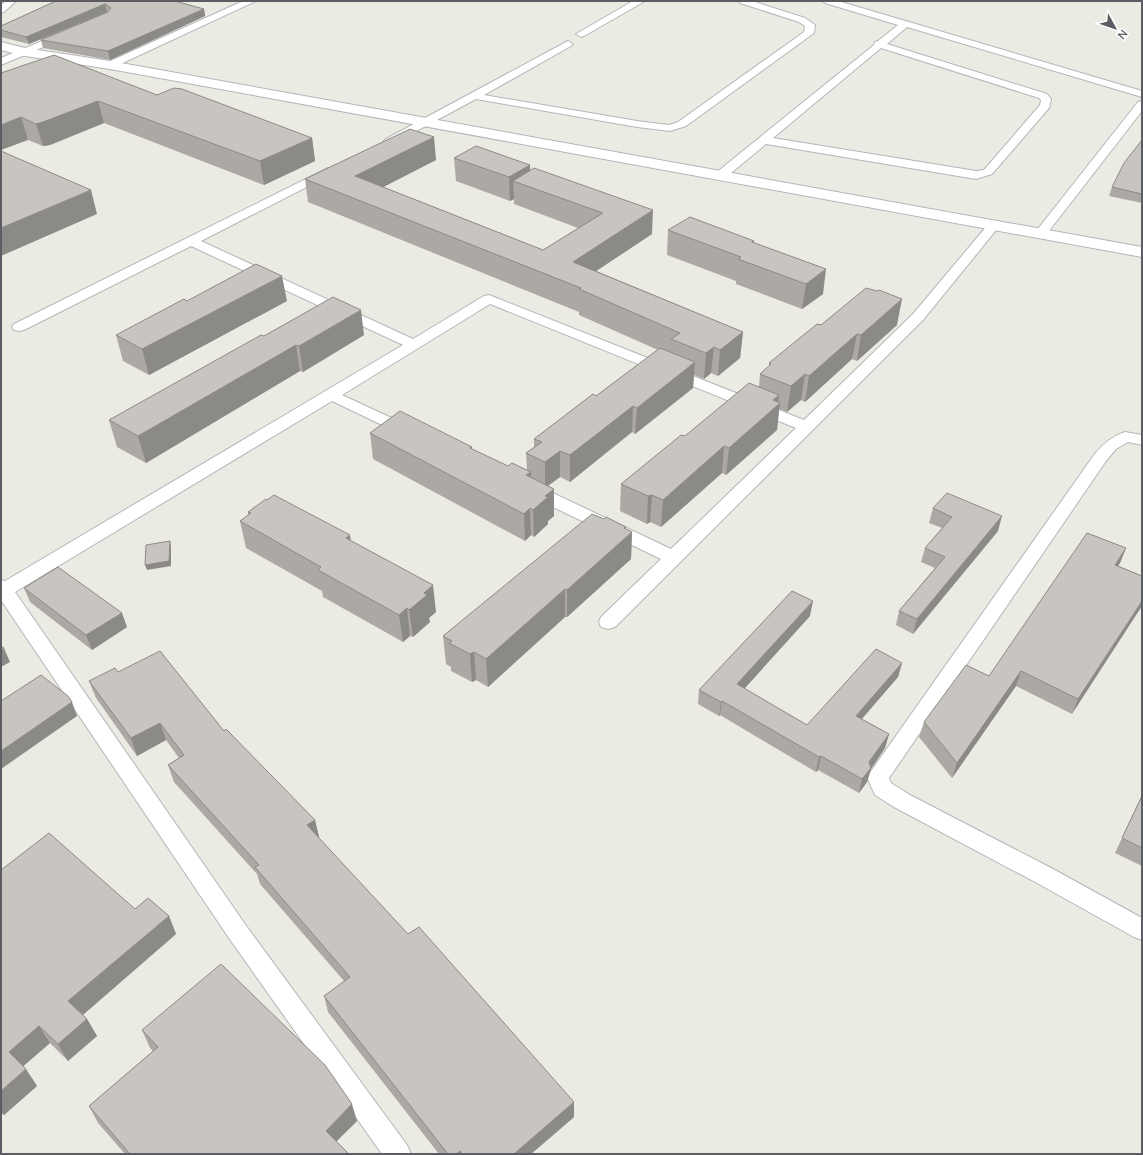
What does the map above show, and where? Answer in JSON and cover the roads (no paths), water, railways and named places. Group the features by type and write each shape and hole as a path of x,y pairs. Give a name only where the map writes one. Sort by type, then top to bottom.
{"street":[{"path":"1,10 11,1"},
{"path":"110,65 251,1"},
{"path":"378,146 427,122 474,96 640,1"},
{"path":"474,96 637,124 670,128 682,124 808,33 810,25 802,20 743,1"},
{"path":"828,1 1142,94"},
{"path":"721,175 904,24"},
{"path":"1,62 72,31"},
{"path":"764,140 976,175 988,172 1045,106 1046,99 1043,96 878,44"},
{"path":"1,46 25,52 110,65 995,224 1142,252"},
{"path":"1041,233 1142,104"},
{"path":"19,327 337,167"},
{"path":"608,622 918,317 995,224"},
{"path":"191,241 414,345"},
{"path":"398,1154 239,934 2,588 332,395 489,299 807,426"},
{"path":"332,395 423,439"},
{"path":"1142,440 1126,437 1110,446 1100,458 878,777 883,789 902,801 1045,876 1142,930"},
{"path":"515,482 674,558"}]}
